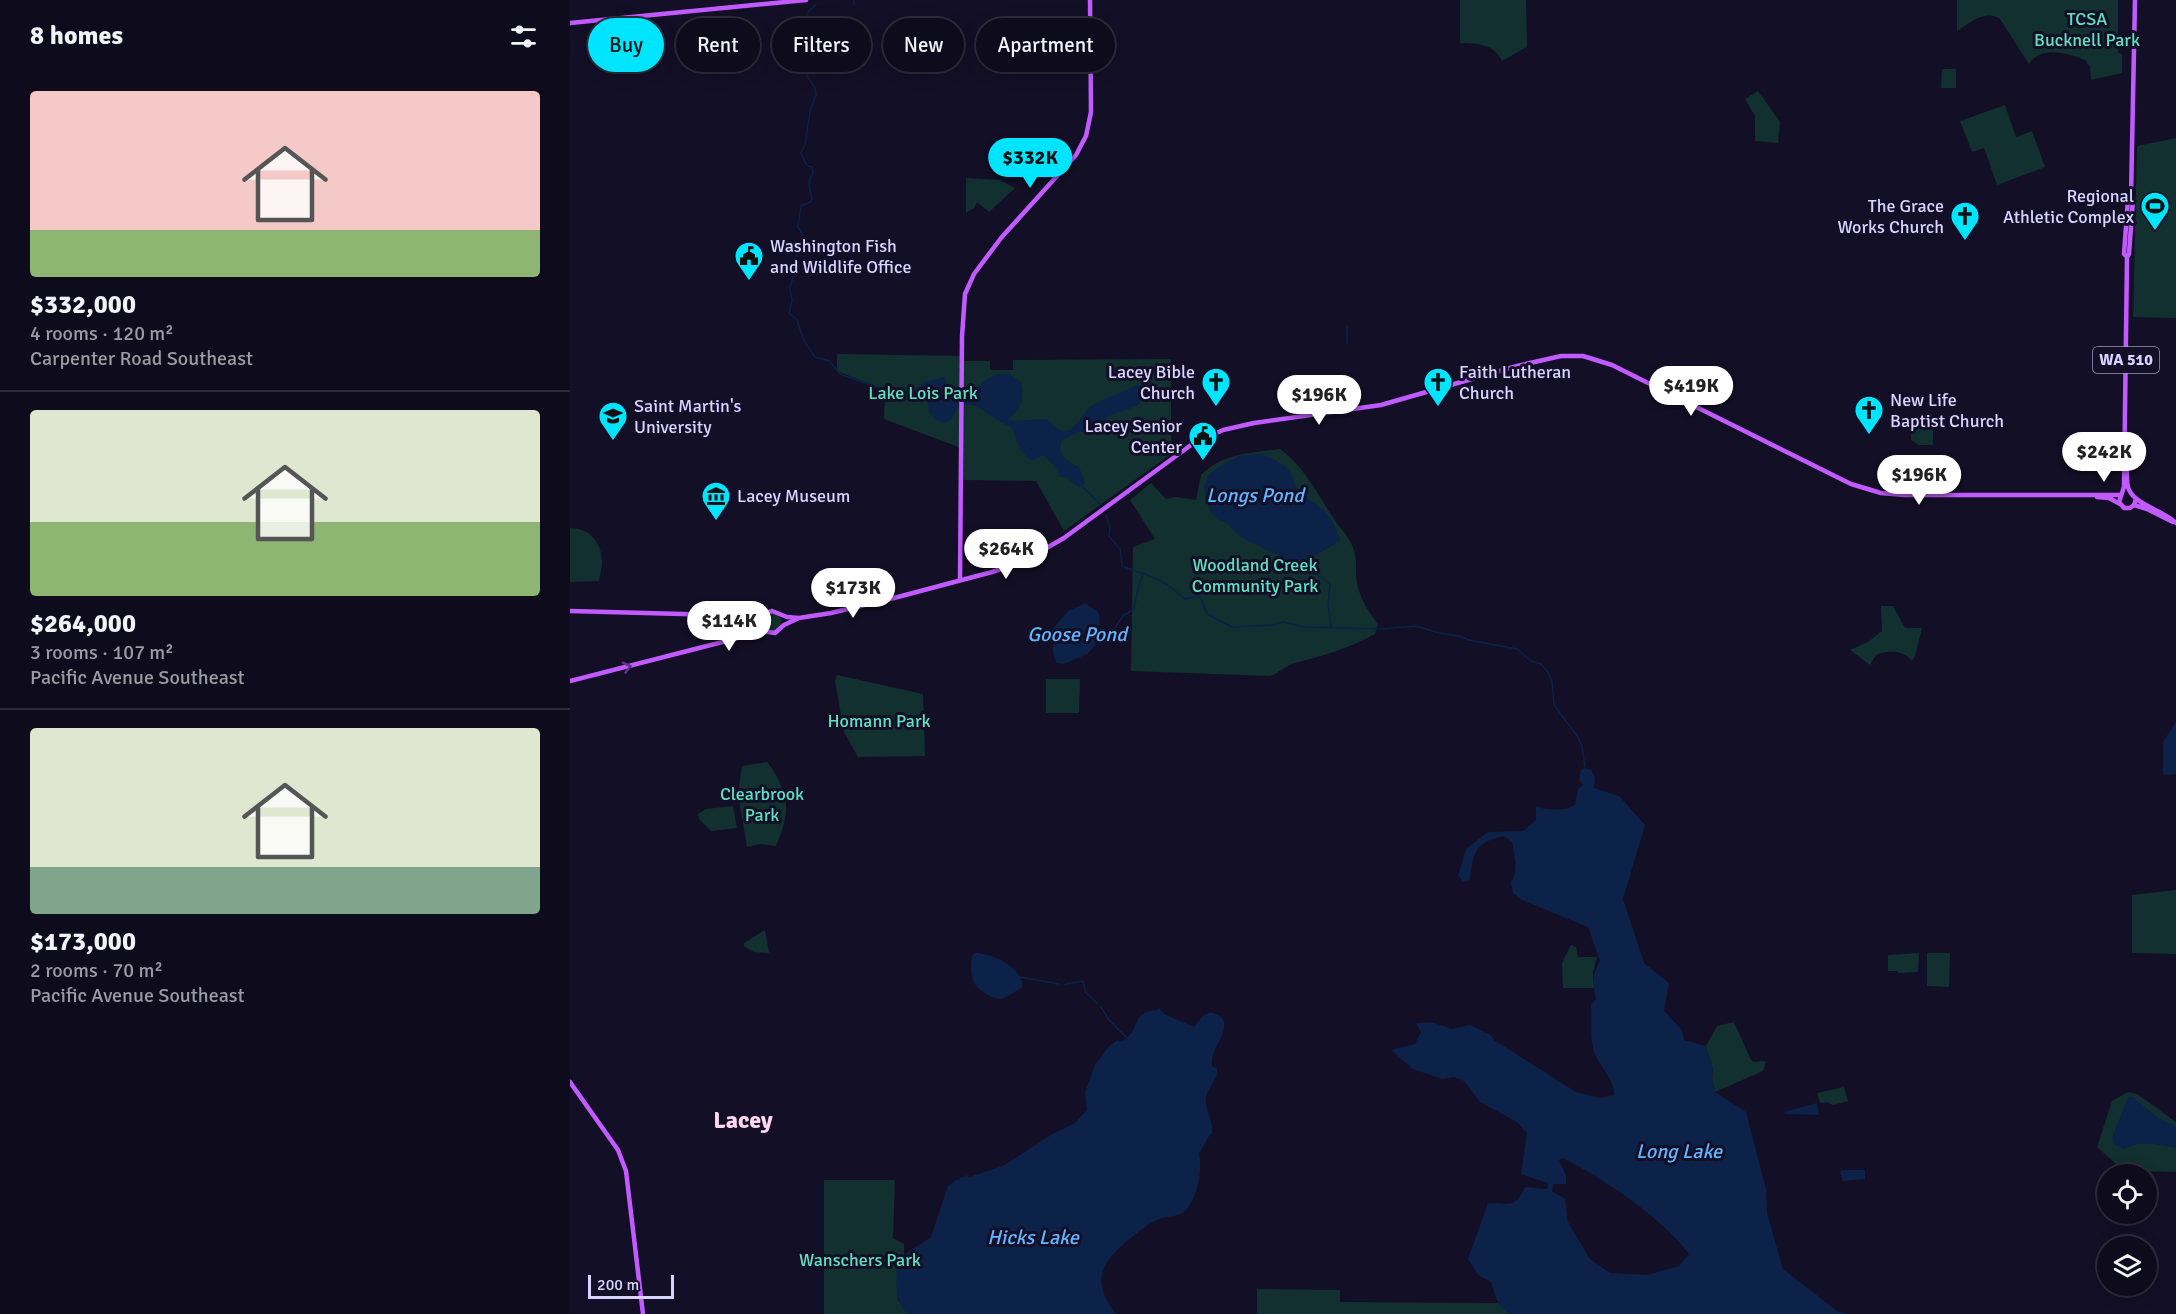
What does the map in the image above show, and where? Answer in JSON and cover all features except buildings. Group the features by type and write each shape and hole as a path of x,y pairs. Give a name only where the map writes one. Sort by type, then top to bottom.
{"main road":[{"path":"570,22 806,0"},
{"path":"960,580 964,302 974,274 1001,238 1076,155 1086,136 1091,112 1090,0"},
{"name":"WA 510","path":"2135,0 2130,196 2133,199 2127,257 2125,464 2124,487 2120,504 2127,509 2134,506 2141,507 2176,523"},
{"path":"570,681 754,632 775,633 782,626 800,618 831,613 1007,567 1047,549 1191,446 1218,432 1254,423 1381,405 1517,366 1561,356 1583,357 1612,365 1851,484 1872,491 1904,495 2089,496 2132,493"},
{"name":"WA 510","path":"2125,464 2127,486 2136,499 2170,517 2176,523"},
{"path":"2089,496 2109,498 2120,504"},
{"path":"2134,506 2136,499"},
{"path":"570,611 757,616 772,611 779,615 800,618"},
{"path":"763,614 760,623 764,631"},
{"path":"779,615 782,619 782,626"},
{"path":"570,1082 618,1150 626,1171 631,1196 643,1314"}],"green space":[{"path":"1460,0 1526,0 1527,47 1502,61 1499,55 1490,48 1479,44 1460,43"},
{"name":"TCSA Bucknell Park","path":"1957,0 2118,0 2118,53 2122,54 2122,73 2091,80 2090,67 2085,60 2055,52 2040,54 2029,64 2000,19 1994,16 1978,18 1957,31"},
{"path":"1942,69 1956,69 1956,88 1941,88"},
{"path":"1758,91 1780,122 1778,143 1755,141 1755,116 1745,99"},
{"path":"2005,105 2016,137 2032,131 2045,167 1997,185 1984,148 1972,152 1960,121"},
{"name":"Regional Athletic Complex","path":"2176,138 2176,318 2133,317 2137,146"},
{"path":"966,178 1000,180 1015,188 989,212 977,202 974,208 966,213"},
{"name":"Lake Lois Park","path":"837,354 962,356 963,361 990,361 990,370 1013,370 1013,360 1171,359 1171,454 1064,531 1036,481 961,480 961,448 884,419 885,390 837,371"},
{"path":"1911,423 1933,423 1933,445 1919,445 1911,440"},
{"name":"Woodland Creek Community Park","path":"1280,449 1303,472 1350,542 1355,555 1359,592 1378,624 1375,634 1336,651 1292,664 1270,676 1131,671 1133,547 1155,539 1130,500 1151,483 1166,499 1175,497 1196,500 1201,475 1219,462 1238,455"},
{"path":"570,528 589,534 597,543 602,562 599,581 570,582"},
{"path":"1881,606 1893,606 1905,628 1922,628 1912,661 1900,653 1886,652 1876,655 1870,665 1850,650 1868,642 1882,631"},
{"path":"772,613 780,618 781,622 776,630 772,631 764,626 763,622 768,614"},
{"name":"Homann Park","path":"837,675 923,694 925,756 858,757 844,732 835,681"},
{"path":"1046,679 1080,679 1079,713 1046,713"},
{"name":"Clearbrook Park","path":"767,762 777,776 784,794 785,821 776,846 760,844 747,847 738,794 742,766"},
{"path":"733,806 737,828 711,831 699,819 698,814 706,809"},
{"path":"2176,890 2176,954 2132,953 2132,895"},
{"path":"765,930 769,953 754,952 744,946 744,943"},
{"path":"1571,945 1576,947 1578,957 1597,957 1593,972 1594,988 1563,988 1562,963"},
{"path":"1919,953 1918,972 1888,971 1888,955"},
{"path":"1927,953 1950,953 1949,987 1927,986"},
{"path":"1734,1022 1751,1060 1766,1061 1763,1071 1715,1092 1713,1069 1706,1046 1717,1026"},
{"path":"1844,1087 1848,1101 1833,1105 1826,1102 1820,1103 1817,1093"},
{"path":"2128,1092 2137,1094 2176,1122 2176,1172 2157,1172 2157,1164 2116,1164 2097,1147 2112,1101"},
{"name":"Wanschers Park","path":"824,1180 895,1180 893,1238 904,1244 904,1256 897,1263 898,1300 908,1314 824,1314"},
{"path":"1257,1289 1340,1290 1340,1302 1498,1303 1509,1314 1257,1314"}],"water":[{"path":"997,374 1009,374 1021,382 1022,402 1010,418 1011,421 1047,419 1062,432 1074,427 1093,405 1136,385 1143,386 1147,394 1137,406 1111,415 1092,431 1079,432 1062,440 1062,454 1079,467 1085,483 1080,488 1067,477 1060,477 1054,465 1043,455 1033,461 1028,458 1019,447 1012,428 975,406 961,406 945,423 935,420 929,412 927,394 919,388 924,382 945,377 946,389 957,402 964,401 988,378"},
{"name":"Longs Pond","path":"1260,454 1277,461 1288,470 1297,489 1304,492 1330,519 1340,541 1296,562 1239,536 1227,523 1217,519 1206,500 1204,488 1207,478 1214,470 1238,456"},
{"name":"Goose Pond","path":"1085,603 1099,614 1100,621 1095,646 1087,654 1064,664 1057,663 1053,655 1052,630 1068,611"},
{"path":"2176,722 2176,774 2163,775 2163,742"},
{"name":"Long Lake","path":"1585,768 1591,770 1595,778 1594,788 1619,796 1645,825 1623,899 1644,963 1669,983 1664,1011 1682,1030 1684,1040 1706,1046 1713,1069 1715,1092 1746,1112 1766,1189 1767,1213 1783,1269 1837,1311 1848,1314 1509,1314 1498,1303 1491,1282 1478,1275 1468,1259 1488,1203 1515,1202 1525,1187 1547,1189 1548,1183 1521,1174 1527,1133 1517,1122 1480,1102 1464,1081 1454,1077 1442,1079 1413,1069 1391,1050 1415,1044 1421,1032 1416,1023 1431,1022 1452,1029 1470,1025 1491,1035 1494,1040 1576,1092 1600,1098 1614,1095 1611,1082 1595,1054 1592,1043 1591,1005 1596,999 1594,980 1600,961 1588,927 1522,900 1513,893 1511,882 1515,873 1515,858 1512,842 1504,836 1487,841 1477,850 1470,880 1464,882 1458,876 1466,849 1488,832 1523,831 1536,820 1536,807 1556,810 1575,805 1578,789 1583,785 1579,780 1581,770","holes":["1563,1158 1631,1200 1664,1227 1689,1254 1679,1266 1647,1275 1610,1273 1590,1259 1568,1222 1565,1199 1552,1191 1553,1184 1566,1184 1566,1175 1559,1160"]},
{"path":"975,953 990,955 1013,968 1019,974 1022,988 1000,999 986,994 977,987 972,978 972,956"},
{"name":"Hicks Lake","path":"1159,1008 1164,1014 1194,1027 1203,1016 1209,1013 1221,1017 1224,1022 1223,1032 1212,1057 1212,1066 1217,1069 1217,1074 1206,1099 1212,1133 1199,1154 1198,1184 1193,1199 1185,1211 1148,1225 1113,1254 1107,1263 1101,1281 1108,1302 1116,1314 908,1314 898,1297 897,1263 902,1256 931,1237 948,1186 968,1175 969,1177 1003,1166 1051,1135 1075,1123 1087,1110 1085,1092 1095,1065 1109,1046 1118,1040 1121,1042 1127,1038 1143,1014"},
{"path":"2128,1097 2133,1097 2157,1117 2176,1127 2176,1148 2136,1144 2124,1149 2113,1144 2112,1138"},
{"path":"1817,1103 1819,1115 1785,1114 1784,1112"},
{"path":"1842,1170 1865,1170 1865,1179 1843,1181 1840,1172"}],"waterway":[{"path":"816,5 809,11 796,35 806,63 807,76 815,88 816,95 810,111 805,145 801,153 807,166 812,167 813,174 809,183 812,199 801,206 798,227 804,237 794,261 795,269 790,288 792,301 789,313 797,320 804,341 815,357 829,361 840,374 890,392 919,388"},
{"path":"1347,327 1347,343"},
{"path":"1082,486 1101,505"},
{"path":"1106,515 1110,528 1109,536 1120,549 1122,566 1161,581 1185,599 1198,596 1207,614 1232,627 1273,625 1283,622 1305,627 1380,629 1416,626 1469,640 1517,649 1531,661 1541,664 1548,672 1552,681 1554,705 1578,737 1585,767"},
{"path":"1295,560 1302,567 1330,584 1328,604 1331,626"},
{"path":"1097,640 1108,638 1123,616 1134,609 1143,573"},
{"path":"1020,977 1059,984"},
{"path":"1065,984 1083,981 1086,993 1097,1003"},
{"path":"1101,1007 1109,1020 1127,1038"}],"place":[{"name":"Regional Athletic Complex","path":"2155,232"},
{"name":"The Grace Works Church","path":"1965,242"},
{"name":"Washington Fish and Wildlife Office","path":"749,282"},
{"name":"Lacey Bible Church","path":"1216,408"},
{"name":"Faith Lutheran Church","path":"1438,408"},
{"name":"New Life Baptist Church","path":"1869,436"},
{"name":"Saint Martin's University","path":"613,442"},
{"name":"Lacey Senior Center","path":"1203,462"},
{"name":"Lacey Museum","path":"716,522"}],"district":[{"name":"Lacey","path":"743,1120"}]}
